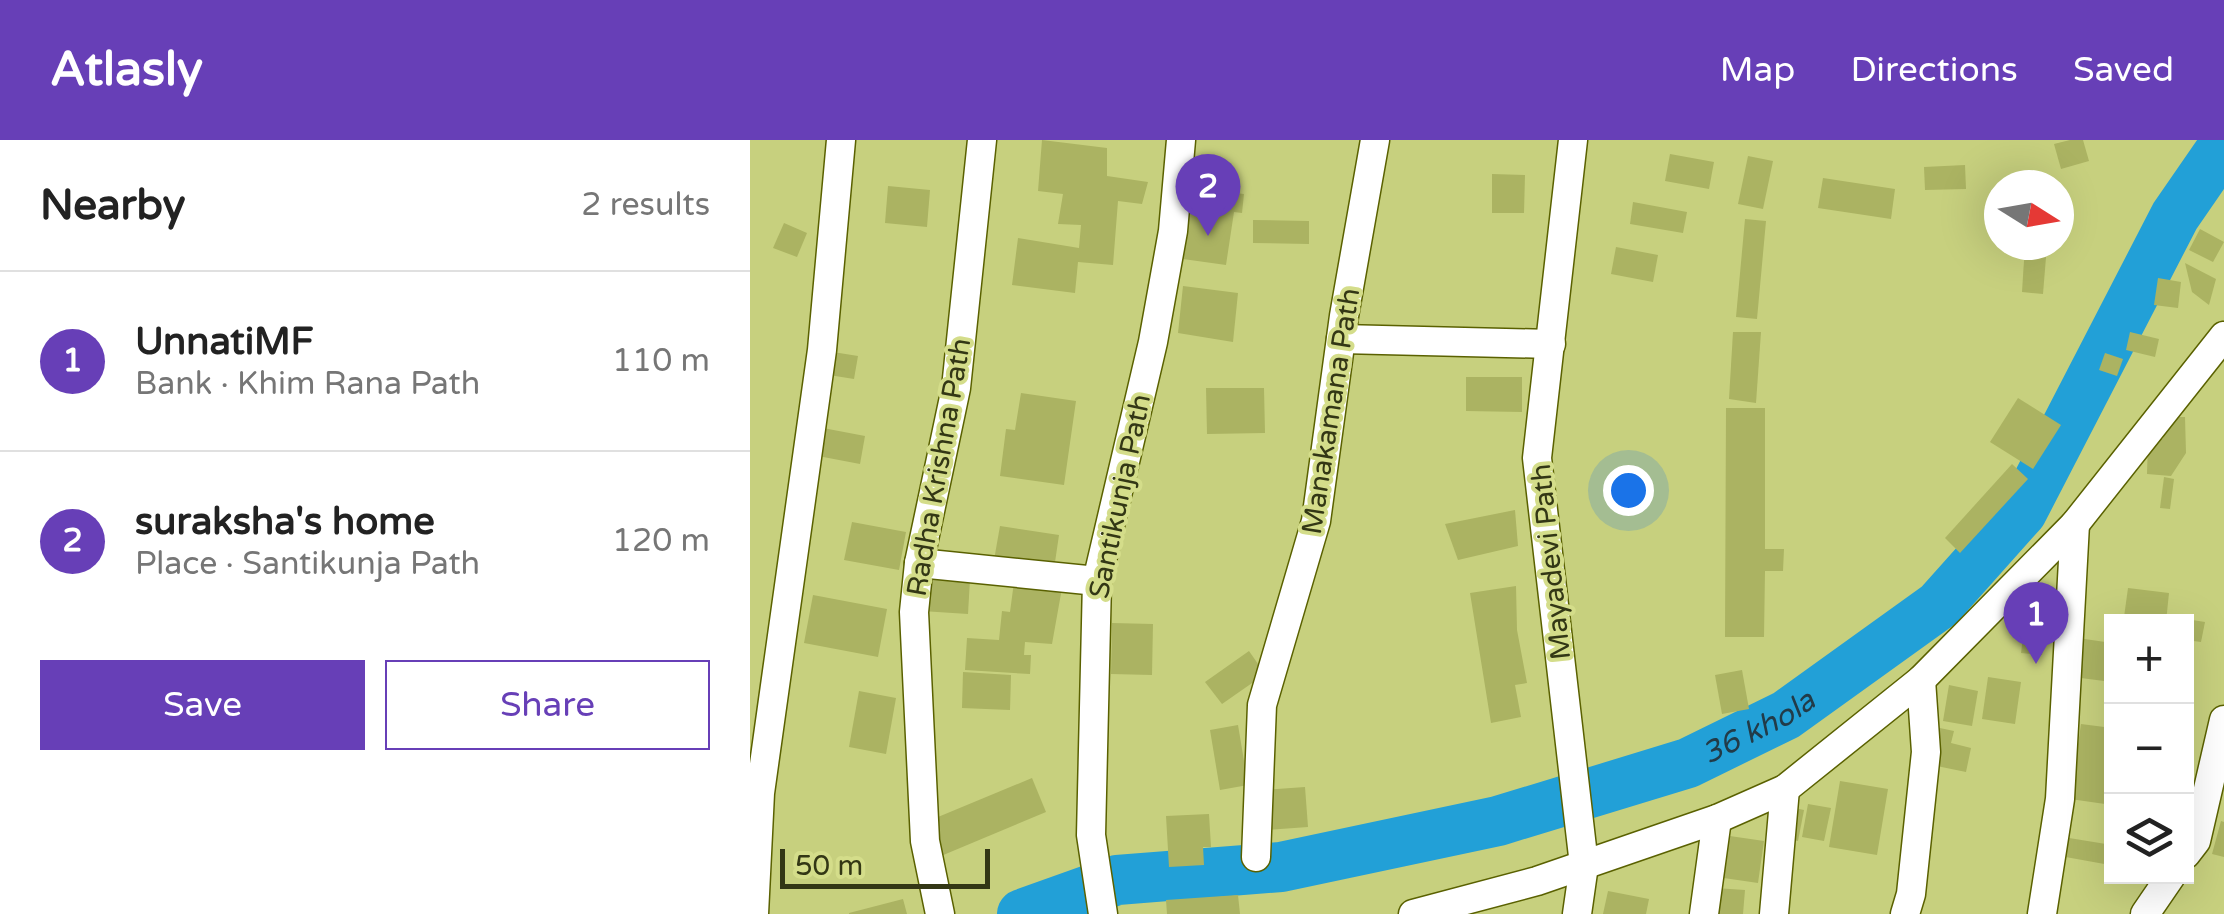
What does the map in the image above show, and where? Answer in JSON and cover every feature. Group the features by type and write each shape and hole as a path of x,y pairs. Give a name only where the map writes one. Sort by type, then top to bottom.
{"street":[{"path":"754,914 760,793 822,350 842,140"},
{"name":"Radha Krishna Path","path":"940,914 925,841 914,612 918,563 956,388 982,140"},
{"name":"Santikunja Path","path":"1103,914 1092,835 1097,581 1153,342 1173,231 1181,140"},
{"name":"Manakamana Path","path":"1256,857 1262,705 1316,521 1341,339 1375,140"},
{"name":"Mayadevi Path","path":"1573,140 1537,458 1584,865 1577,914"},
{"path":"1413,914 1501,902 1584,865 1717,819 1785,788 1921,680 2075,524 2224,336"},
{"path":"1341,339 1551,344"},
{"path":"2042,914 2060,799 2075,524"},
{"path":"918,563 1097,581"},
{"path":"1905,914 1911,894 1926,752 1921,680"},
{"path":"2194,844 2224,720"},
{"path":"1774,914 1785,788"},
{"path":"1704,914 1717,819"},
{"path":"2144,914 2165,884"}],"building":[{"path":"1042,140 1107,148 1107,176 1148,182 1142,204 1118,201 1113,265 1078,262 1075,293 1012,285 1018,238 1079,248 1081,225 1058,224 1063,194 1038,191"},
{"path":"2083,140 2089,161 2061,169 2054,144"},
{"path":"1670,154 1714,162 1709,189 1665,181"},
{"path":"1748,156 1773,161 1763,209 1738,204"},
{"path":"1965,165 1966,189 1925,190 1924,167"},
{"path":"1492,174 1525,175 1524,213 1492,213"},
{"path":"1194,176 1237,182 1235,193 1244,194 1242,213 1234,212 1226,265 1183,259"},
{"path":"1823,178 1895,189 1891,219 1818,208"},
{"path":"888,186 930,190 927,227 885,223"},
{"path":"1633,202 1687,212 1683,233 1630,224"},
{"path":"1745,219 1766,221 1757,319 1736,317"},
{"path":"1253,220 1309,221 1309,244 1253,243"},
{"path":"784,223 807,233 797,257 773,248"},
{"path":"2200,229 2224,242 2213,262 2189,250"},
{"path":"1616,247 1658,255 1653,282 1611,274"},
{"path":"2024,260 2046,260 2043,294 2022,292"},
{"path":"2185,263 2216,279 2209,305 2192,292"},
{"path":"2158,278 2181,282 2178,308 2154,305"},
{"path":"1183,286 1238,293 1233,342 1178,333"},
{"path":"1733,332 1761,332 1756,403 1729,399"},
{"path":"2130,332 2159,339 2155,357 2126,350"},
{"path":"833,352 858,356 854,379 829,375"},
{"path":"2105,353 2123,359 2117,376 2099,370"},
{"path":"1466,377 1522,377 1522,412 1466,411"},
{"path":"1206,388 1264,388 1265,433 1207,434"},
{"path":"1021,393 1076,401 1064,485 1000,476 1006,429 1015,430"},
{"path":"2018,398 2061,425 2033,469 1990,442"},
{"path":"1726,408 1765,408 1765,549 1784,549 1783,571 1765,571 1764,637 1725,637"},
{"path":"2166,417 2185,417 2186,453 2171,476 2147,474 2148,440 2163,439"},
{"path":"823,428 865,436 860,464 818,456"},
{"path":"2012,464 2028,479 1960,553 1945,538"},
{"path":"2164,477 2174,479 2170,509 2160,508"},
{"path":"1515,510 1518,546 1458,560 1445,524"},
{"path":"852,522 906,532 899,570 844,560"},
{"path":"1000,526 1059,535 1054,569 994,560"},
{"path":"924,576 970,579 968,614 922,611"},
{"path":"1014,582 1062,588 1052,644 1025,642 1024,655 1031,655 1030,674 965,670 967,638 999,640 1002,611 1010,612"},
{"path":"1516,586 1517,630 1527,683 1515,685 1521,717 1491,723 1470,593"},
{"path":"2128,588 2169,593 2167,614 2124,614"},
{"path":"813,595 887,609 878,657 804,643"},
{"path":"2028,598 2048,600 2042,655 2021,653"},
{"path":"2194,620 2205,622 2201,642 2194,641"},
{"path":"1112,623 1153,624 1152,675 1111,674"},
{"path":"2078,638 2104,642 2104,681 2073,677"},
{"path":"1249,651 1265,674 1222,704 1205,682"},
{"path":"1742,670 1749,709 1722,714 1715,675"},
{"path":"963,672 1011,675 1010,710 962,708"},
{"path":"1988,677 2021,682 2015,724 1982,719"},
{"path":"1949,685 1978,691 1972,726 1943,721"},
{"path":"859,691 896,698 886,754 849,747"},
{"path":"2081,724 2104,727 2104,804 2070,799"},
{"path":"1238,725 1248,785 1220,790 1210,730"},
{"path":"1935,727 1954,731 1951,743 1971,748 1966,772 1927,764"},
{"path":"1032,778 1046,812 929,861 926,822"},
{"path":"1840,781 1888,789 1877,855 1829,847"},
{"path":"1305,787 1308,827 1266,830 1263,790"},
{"path":"1808,804 1831,808 1824,841 1802,837"},
{"path":"1790,807 1804,810 1798,841 1784,839"},
{"path":"1209,814 1211,847 1203,847 1204,865 1169,867 1166,816"},
{"path":"2221,821 2224,822 2224,857 2212,854"},
{"path":"1723,835 1764,841 1758,883 1717,877"},
{"path":"2063,837 2104,844 2104,864 2060,856"},
{"path":"1715,888 1745,890 1743,914 1713,914"},
{"path":"1608,891 1649,899 1646,914 1603,914"},
{"path":"1238,895 1240,914 1167,914 1166,900"},
{"path":"903,899 907,914 849,914 849,913"}],"waterway":[{"name":"36 khola","path":"1022,914 1117,880 1281,867 1498,821 1688,763 1786,715 1939,605 2022,512 2175,216 2224,145"}],"place":[{"name":"suraksha's home","path":"1208,236"},
{"name":"UnnatiMF","path":"2036,664"}]}
